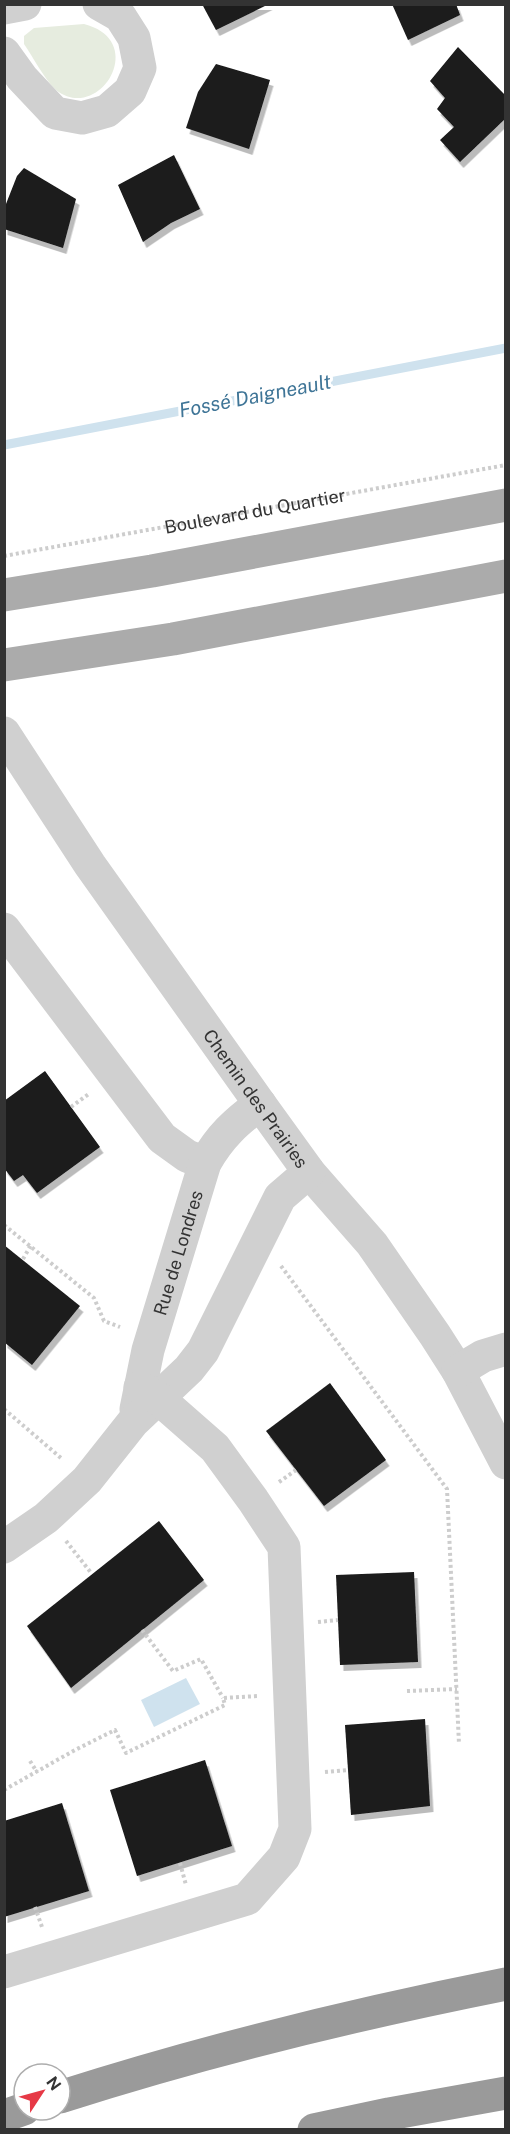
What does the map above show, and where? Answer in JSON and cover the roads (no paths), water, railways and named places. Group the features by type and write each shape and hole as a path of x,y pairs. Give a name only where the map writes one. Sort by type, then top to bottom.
{"highway":[{"path":"72,2093 183,2059 267,2037 371,2012 506,1984"},
{"path":"314,2130 506,2093"}],"main road":[{"path":"4,595 162,569 506,505"},
{"path":"4,665 173,639 506,576"}],"street":[{"path":"4,8 25,4"},
{"path":"4,53 22,78 55,113 82,118 107,111 130,91 140,68 134,38 120,16 99,4"},
{"name":"Chemin des Prairies","path":"4,733 90,865 260,1104 309,1172 372,1244 458,1371 506,1463"},
{"path":"4,929 162,1138 187,1156 205,1163"},
{"name":"Rue de Londres","path":"149,1392 148,1350 205,1163 219,1140 229,1129 260,1104"},
{"path":"4,1547 62,1504 87,1480 133,1422 149,1392 189,1370 203,1351 280,1197 290,1186 309,1172"},
{"path":"458,1371 483,1356 506,1349"},
{"path":"4,1972 247,1899 284,1857 295,1829 284,1547 215,1448 149,1392"}],"water":[{"path":"186,1678 200,1704 154,1727 141,1700"}],"waterway":[{"name":"Fossé Daigneault","path":"4,445 506,348"}]}
